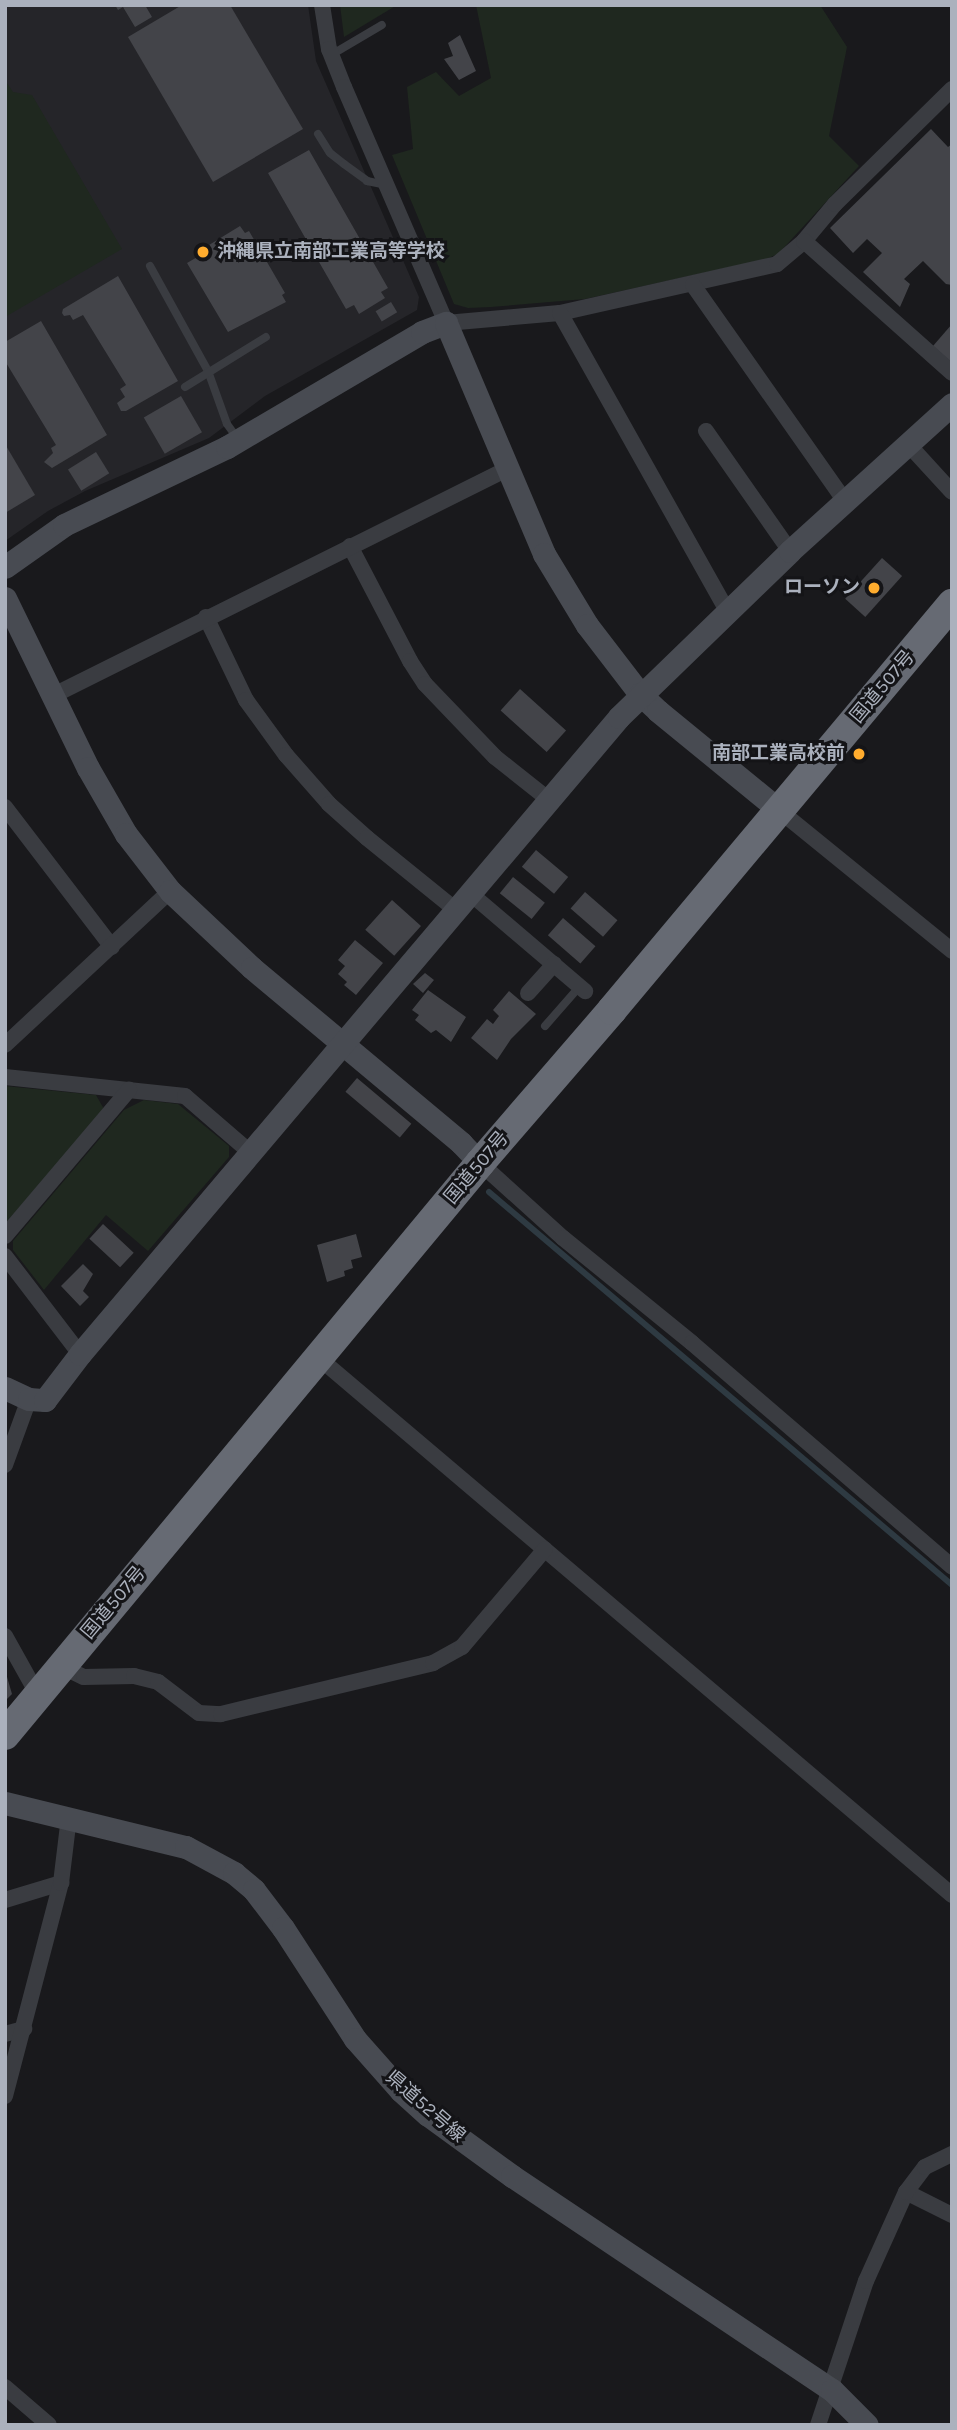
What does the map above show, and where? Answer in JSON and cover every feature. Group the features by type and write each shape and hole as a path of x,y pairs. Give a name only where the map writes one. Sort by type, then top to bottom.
{"highway":[{"name":"国道507号","path":"5,1735 480,1163 780,811 952,604"}],"street":[{"path":"322,5 331,54 507,469 544,554 563,589 640,694 952,951"},
{"path":"5,567 75,519 239,440 422,332 446,323 560,313 777,264 804,241 835,204 952,89"},
{"path":"804,241 952,373"},
{"path":"693,285 844,500"},
{"path":"560,313 727,611"},
{"path":"5,1388 29,1399 45,1400 80,1354 464,902 548,799 640,694 844,500 952,404"},
{"path":"706,431 790,551"},
{"path":"908,444 952,492"},
{"path":"52,696 507,469"},
{"path":"350,546 410,661 425,684 495,757 548,799"},
{"path":"5,598 88,768 127,834 170,891 252,968 345,1042 461,1143 563,1238 692,1343 952,1567"},
{"path":"206,617 246,700 286,755 330,804 366,838 554,964 582,988"},
{"path":"5,807 112,947"},
{"path":"5,1045 170,891"},
{"path":"528,993 554,964"},
{"path":"5,1077 185,1096 251,1153"},
{"path":"5,1236 129,1090"},
{"path":"5,1256 80,1354"},
{"path":"319,1358 952,1895"},
{"path":"5,1465 29,1399"},
{"path":"61,1666 85,1676 134,1676 158,1682 199,1713 221,1714 433,1663 462,1647 545,1549"},
{"path":"5,1636 38,1695"},
{"name":"県道52号線","path":"5,1803 186,1847 234,1873 254,1891 283,1928 355,2039 401,2091 428,2115 512,2176 832,2390 867,2425"},
{"path":"5,2096 61,1883 69,1817"},
{"path":"5,1900 61,1883"},
{"path":"5,2034 24,2029"},
{"path":"817,2425 832,2390 866,2281 906,2192 925,2167 952,2154"},
{"path":"906,2192 952,2216"},
{"path":"5,2387 49,2425"}],"lane":[{"path":"331,54 382,25"},
{"path":"318,134 330,153 344,164 367,181 387,185"},
{"path":"150,266 208,371 228,424 239,440"},
{"path":"185,387 266,337"},
{"path":"545,1026 582,988"}],"shaded area":[{"name":"沖縄県立南部工業高等学校","path":"5,5 308,5 316,61 419,297 417,310 265,396 209,438 85,491 48,511 5,541"},
{"path":"340,5 397,5 344,37"},
{"path":"476,5 820,5 847,47 829,136 859,166 778,254 766,259 585,299 468,308 454,304 392,155 413,149 407,87 436,72 459,96 491,78"},
{"path":"5,80 13,92 32,95 122,249 5,317"},
{"path":"5,1086 96,1095 104,1109 5,1224"},
{"path":"144,1100 178,1104 229,1146 229,1157 148,1251 106,1215 44,1290 13,1250 13,1241 124,1110"}],"building":[{"path":"115,5 145,5 152,17 135,27 123,7 118,10"},
{"path":"182,5 230,5 303,129 213,182 128,37"},
{"path":"460,35 476,71 459,80 444,59 453,56 448,43"},
{"path":"931,129 948,147 952,144 952,285 946,284 923,261 904,279 910,284 900,307 863,272 882,253 867,239 853,253 830,228"},
{"path":"309,150 388,288 381,292 385,298 359,314 354,305 346,309 268,173"},
{"path":"240,226 245,233 249,231 285,293 282,295 286,302 228,332 187,263 211,249 209,245"},
{"path":"118,276 178,381 126,411 121,411 117,403 125,397 120,389 126,385 83,315 73,320 70,315 64,316 62,313 63,309"},
{"path":"391,302 397,312 382,322 376,311"},
{"path":"41,321 107,435 52,468 44,462 53,453 51,448 56,445 5,361 5,342"},
{"path":"952,324 952,363 933,346"},
{"path":"181,396 202,432 165,454 144,418"},
{"path":"5,444 35,495 5,513"},
{"path":"96,452 109,473 81,491 68,469"},
{"name":"ローソン","path":"882,558 902,576 865,617 845,599"},
{"path":"520,689 566,730 547,752 501,711"},
{"path":"536,850 568,877 554,894 522,867"},
{"path":"513,877 545,903 532,919 500,893"},
{"path":"585,892 617,920 603,937 571,909"},
{"path":"392,900 421,926 394,956 365,930"},
{"path":"563,918 595,946 580,964 548,935"},
{"path":"355,940 383,963 356,995 344,985 347,982 338,974 345,966 338,960"},
{"path":"425,973 434,980 423,993 413,984"},
{"path":"428,990 466,1017 451,1042 436,1030 431,1033 415,1020 419,1015 412,1010"},
{"path":"509,991 536,1014 511,1039 497,1060 471,1038 487,1019 493,1024 499,1016 493,1010"},
{"path":"357,1078 411,1124 400,1137 345,1092"},
{"path":"103,1224 134,1253 120,1267 89,1239"},
{"path":"356,1234 362,1257 351,1260 353,1268 344,1271 345,1276 327,1282 317,1245"},
{"path":"83,1264 93,1274 83,1291 89,1297 80,1306 61,1286"},
{"path":"5,1670 12,1694 5,1701"}],"waterway":[{"path":"489,1192 952,1585"}],"place":[{"name":"沖縄県立南部工業高等学校","path":"203,252"},
{"name":"ローソン","path":"874,588"},
{"name":"南部工業高校前","path":"859,754"}]}
